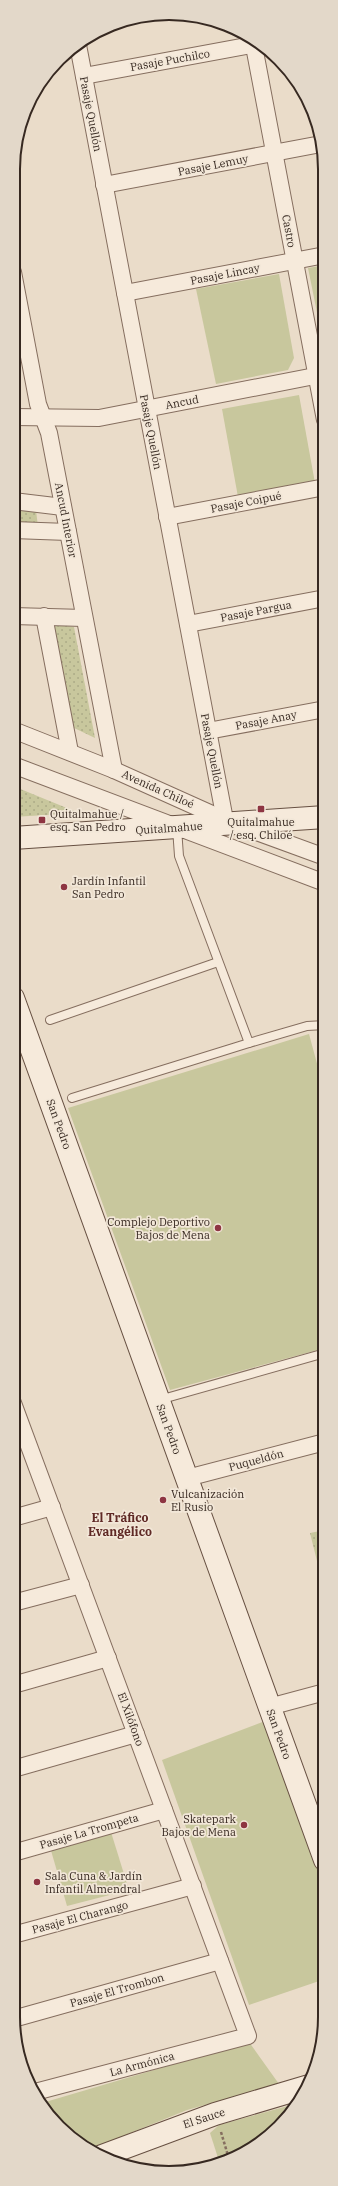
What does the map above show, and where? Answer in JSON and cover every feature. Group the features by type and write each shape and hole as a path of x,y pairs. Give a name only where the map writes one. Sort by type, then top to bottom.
{"street":[{"name":"Pasaje Puchilco","path":"84,76 250,44"},
{"name":"Castro","path":"256,48 274,153 318,366"},
{"name":"Pasaje Quellón","path":"79,50 208,730 229,821"},
{"name":"Pasaje Lemuy","path":"104,185 316,145"},
{"name":"Pasaje Lincay","path":"125,293 318,256"},
{"name":"Ancud Interior","path":"20,309 38,404 49,433 114,770"},
{"name":"Ancud","path":"20,417 44,419 99,418 318,375"},
{"name":"Pasaje Coipué","path":"167,517 318,488"},
{"path":"20,502 63,507"},
{"path":"20,530 68,532"},
{"name":"Pasaje Pargua","path":"188,624 318,599"},
{"path":"20,616 84,618"},
{"path":"44,616 70,752"},
{"name":"Pasaje Anay","path":"208,730 318,710"},
{"name":"Avenida Chiloé","path":"20,733 114,770 229,821 318,854"},
{"path":"20,768 176,828 318,880"},
{"name":"Quitalmahue","path":"20,838 176,828 229,821 318,817"},
{"name":"San Pedro","path":"20,1017 318,1841"},
{"name":"El Xilófono","path":"20,1436 52,1507 248,2036"},
{"name":"Puqueldón","path":"187,1478 318,1444"},
{"path":"20,1516 52,1507"},
{"path":"20,1601 81,1584"},
{"path":"20,1683 108,1658"},
{"path":"269,1707 318,1694"},
{"path":"20,1767 136,1734"},
{"name":"Pasaje La Trompeta","path":"20,1851 164,1810"},
{"name":"Pasaje El Charango","path":"20,1933 193,1886"},
{"name":"Pasaje El Trombon","path":"20,2017 220,1961"},
{"name":"La Armónica","path":"39,2091 248,2036"},
{"name":"El Sauce","path":"109,2154 215,2114 300,2089"}],"lane":[{"path":"176,828 179,856 249,1043"},
{"path":"50,1020 218,962"},
{"path":"72,1098 249,1043 307,1026 318,1025"},
{"path":"159,1400 318,1355"}],"path":[{"path":"215,2114 228,2154"}],"green space":[{"path":"318,266 318,317 308,268"},
{"path":"279,274 294,358 288,370 216,384 196,289"},
{"path":"299,395 315,483 238,497 222,409"},
{"path":"20,509 36,510 38,527 20,526"},
{"path":"53,624 74,627 95,738 70,726"},
{"path":"20,789 79,813 20,817"},
{"name":"Complejo Deportivo Bajos de Mena","path":"309,1034 318,1067 318,1350 170,1390 68,1108"},
{"path":"318,1531 318,1565 310,1533"},
{"name":"Skatepark Bajos de Mena","path":"265,1721 318,1870 318,1981 249,2005 162,1760"},
{"path":"110,1829 129,1890 67,1906 50,1847"},
{"path":"249,2042 279,2084 187,2110 96,2147 71,2129 46,2102"},
{"path":"289,2106 267,2129 252,2141 235,2151 218,2158 210,2133 219,2125"}],"place":[{"name":"Quitalmahue / esq. Chiloé","path":"261,809"},
{"name":"Quitalmahue / esq. San Pedro","path":"42,820"},
{"name":"Jardín Infantil San Pedro","path":"64,887"},
{"name":"Complejo Deportivo Bajos de Mena","path":"218,1228"},
{"name":"Vulcanización El Rusio","path":"163,1500"},
{"name":"Skatepark Bajos de Mena","path":"244,1825"},
{"name":"Sala Cuna & Jardín Infantil Almendral","path":"37,1882"}],"district":[{"name":"El Tráfico Evangélico","path":"120,1524"}]}
